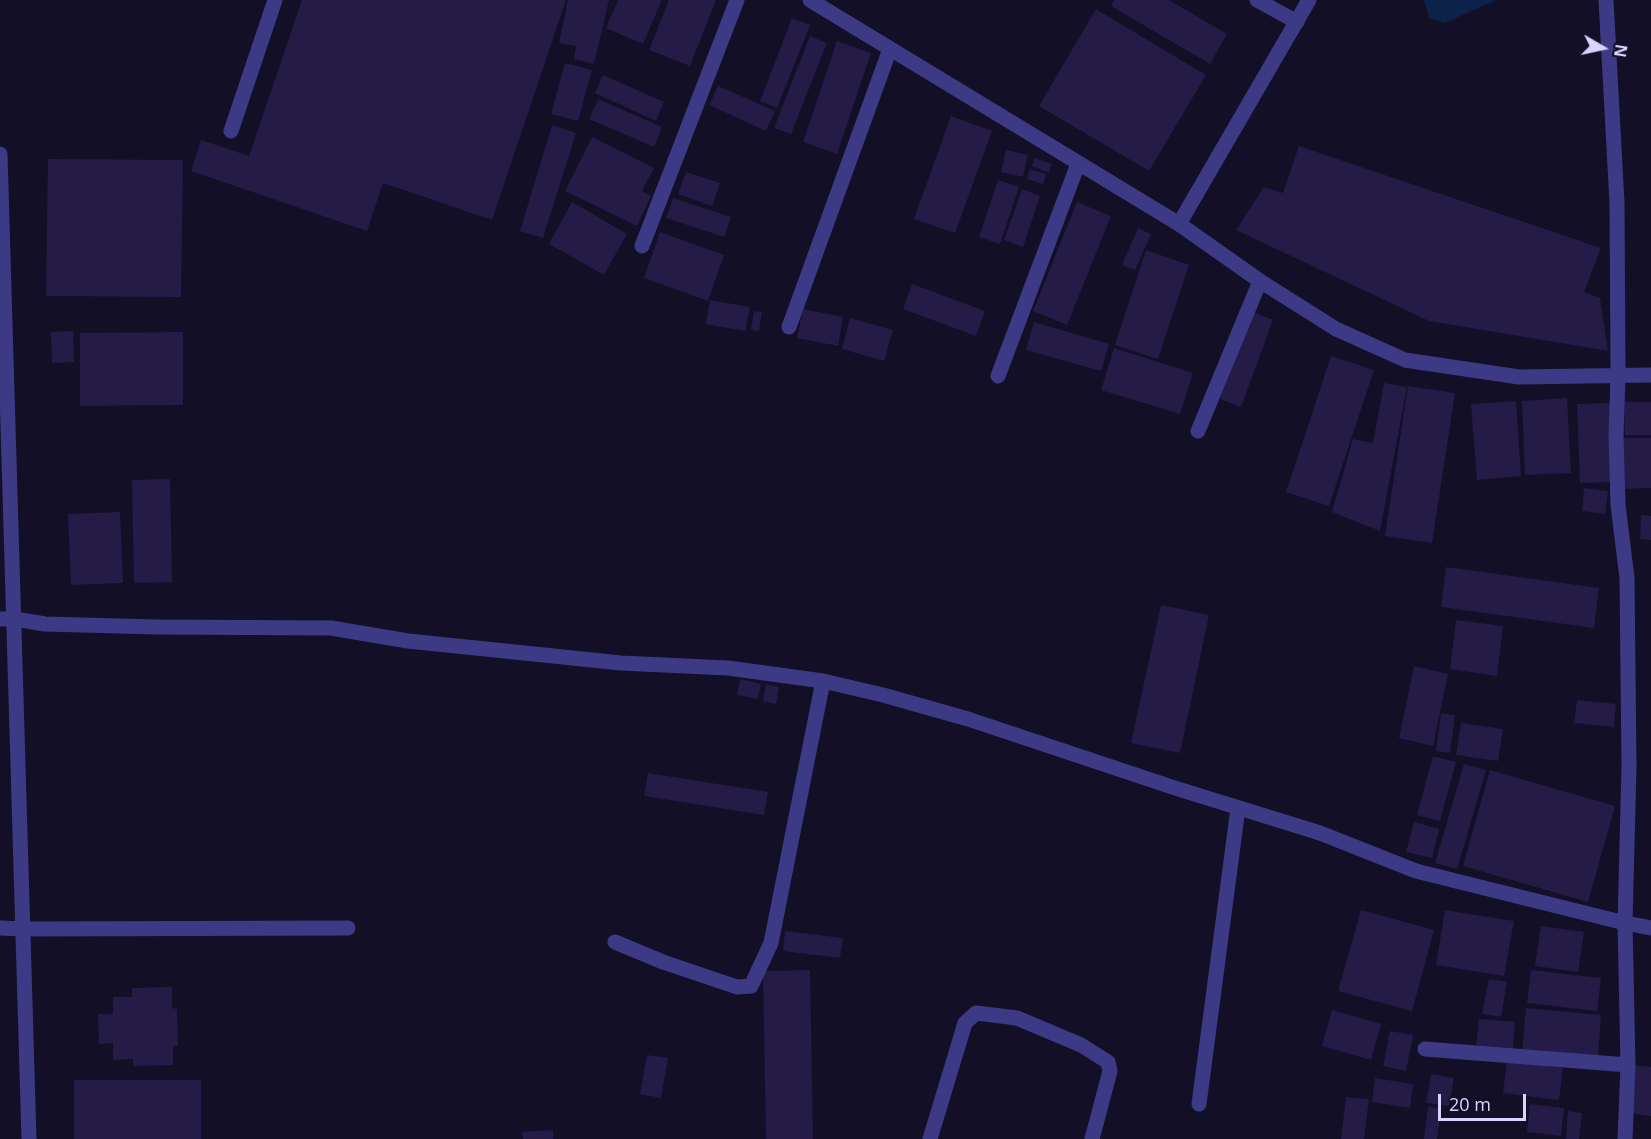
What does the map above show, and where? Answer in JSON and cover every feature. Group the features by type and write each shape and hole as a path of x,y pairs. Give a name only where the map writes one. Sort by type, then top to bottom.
{"street":[{"path":"231,131 275,0"},
{"path":"642,246 736,0"},
{"path":"810,0 1179,224 1260,281 1336,329 1405,360 1519,377 1651,375"},
{"path":"1257,0 1297,22"},
{"path":"1179,224 1309,0"},
{"path":"1606,0 1617,203 1617,505 1628,578 1629,766 1625,923 1628,1065 1625,1139"},
{"path":"789,327 890,49"},
{"path":"0,154 7,619 24,929 29,1139"},
{"path":"998,376 1078,164"},
{"path":"1198,431 1260,281"},
{"path":"7,619 45,624 135,627 331,628 408,641 621,663 728,668 823,681 968,719 1320,833 1416,871 1651,928"},
{"path":"615,942 663,962 737,987 751,986 771,943 823,681"},
{"path":"1199,1104 1238,808"},
{"path":"0,928 348,928"},
{"path":"930,1139 965,1023 976,1013 1017,1018 1081,1045 1108,1062 1110,1071 1092,1139"},
{"path":"1425,1049 1628,1065"}],"water":[{"path":"1424,0 1496,0 1445,23 1429,18"}],"building":[{"path":"302,0 566,0 492,220 383,183 367,231 191,171 201,140 249,156"},
{"path":"568,0 609,0 594,64 574,59 576,46 559,43"},
{"path":"618,0 662,0 643,44 606,28"},
{"path":"669,0 716,0 690,66 649,50"},
{"path":"1114,0 1169,0 1227,34 1210,64 1111,6"},
{"path":"1096,9 1206,75 1149,171 1039,106"},
{"path":"792,18 810,25 777,108 760,101"},
{"path":"810,36 827,43 791,134 774,128"},
{"path":"837,41 871,53 837,154 803,142"},
{"path":"565,63 592,70 578,121 551,114"},
{"path":"603,75 664,102 656,121 595,93"},
{"path":"718,86 775,111 766,131 709,105"},
{"path":"598,99 662,127 654,147 589,119"},
{"path":"951,116 992,131 955,233 914,219"},
{"path":"552,125 576,133 543,238 520,231"},
{"path":"592,137 654,168 642,191 651,196 637,226 565,191"},
{"path":"1299,146 1601,248 1584,292 1600,298 1608,351 1429,321 1236,230 1264,187 1283,193"},
{"path":"1006,150 1028,155 1023,177 1001,172"},
{"path":"1035,158 1052,164 1049,173 1032,166"},
{"path":"48,159 183,160 181,297 46,296"},
{"path":"1030,169 1046,174 1043,184 1027,179"},
{"path":"686,172 720,183 712,206 678,194"},
{"path":"998,180 1019,187 1000,244 979,237"},
{"path":"1022,189 1040,196 1023,247 1004,240"},
{"path":"673,198 731,217 724,237 666,218"},
{"path":"572,202 627,234 604,275 549,244"},
{"path":"1077,202 1111,216 1067,325 1033,311"},
{"path":"1138,228 1151,234 1135,270 1122,265"},
{"path":"660,232 724,255 708,301 644,278"},
{"path":"1146,250 1189,265 1158,359 1115,345"},
{"path":"912,284 985,311 976,336 903,309"},
{"path":"710,300 750,307 745,331 706,324"},
{"path":"803,309 843,317 838,346 797,338"},
{"path":"754,311 762,312 759,331 751,330"},
{"path":"1252,312 1273,320 1241,407 1220,399"},
{"path":"850,318 893,330 884,361 842,349"},
{"path":"1034,322 1109,344 1101,371 1026,350"},
{"path":"73,331 74,362 52,363 51,332"},
{"path":"183,332 183,405 80,406 80,333"},
{"path":"1114,348 1193,373 1180,414 1101,390"},
{"path":"1331,356 1374,370 1329,506 1286,492"},
{"path":"1384,383 1407,387 1380,531 1332,512 1353,439 1373,443"},
{"path":"1408,386 1455,393 1432,543 1385,536"},
{"path":"1567,398 1571,473 1525,475 1522,401"},
{"path":"1516,401 1521,476 1477,480 1471,404"},
{"path":"1624,402 1651,402 1651,435 1625,435"},
{"path":"1611,403 1614,482 1580,483 1577,404"},
{"path":"1618,438 1651,438 1651,488 1619,489"},
{"path":"170,479 172,582 134,583 132,480"},
{"path":"1584,488 1608,491 1605,514 1582,511"},
{"path":"120,512 123,583 71,585 68,514"},
{"path":"1641,515 1651,516 1651,540 1640,539"},
{"path":"1446,567 1599,588 1594,628 1441,607"},
{"path":"1161,605 1209,615 1180,753 1131,743"},
{"path":"1456,620 1503,626 1497,676 1450,669"},
{"path":"1414,666 1448,674 1433,746 1399,738"},
{"path":"740,679 761,684 758,699 737,695"},
{"path":"766,684 779,687 776,704 763,701"},
{"path":"1577,700 1616,704 1614,727 1574,723"},
{"path":"1441,713 1455,715 1450,753 1436,751"},
{"path":"1461,723 1503,729 1498,761 1456,755"},
{"path":"1433,756 1456,762 1440,821 1417,815"},
{"path":"1464,764 1486,770 1457,869 1435,863"},
{"path":"1490,770 1615,806 1588,902 1463,866"},
{"path":"648,773 768,792 764,815 644,796"},
{"path":"1414,822 1439,829 1432,858 1406,852"},
{"path":"1361,910 1434,930 1412,1011 1338,991"},
{"path":"1445,910 1514,921 1504,976 1436,965"},
{"path":"1541,926 1584,932 1578,972 1535,966"},
{"path":"785,931 843,938 840,958 783,951"},
{"path":"810,970 813,1139 766,1139 763,971"},
{"path":"1531,970 1601,978 1597,1011 1527,1003"},
{"path":"1489,979 1507,982 1501,1017 1482,1014"},
{"path":"172,987 172,1008 177,1009 178,1046 173,1046 173,1065 133,1066 133,1059 113,1060 113,1043 99,1044 98,1014 113,1014 113,997 132,997 132,988"},
{"path":"1526,1008 1601,1015 1598,1058 1522,1052"},
{"path":"1332,1010 1381,1024 1371,1060 1322,1046"},
{"path":"1479,1019 1515,1022 1513,1050 1476,1047"},
{"path":"1390,1031 1413,1035 1406,1071 1383,1066"},
{"path":"647,1055 668,1058 661,1098 640,1094"},
{"path":"1507,1060 1563,1068 1559,1100 1503,1093"},
{"path":"1632,1065 1651,1067 1651,1116 1626,1113"},
{"path":"1431,1074 1454,1078 1449,1106 1426,1103"},
{"path":"1375,1078 1413,1084 1410,1108 1372,1102"},
{"path":"74,1080 201,1080 201,1139 74,1139"},
{"path":"1346,1097 1369,1099 1364,1139 1341,1139"},
{"path":"1530,1104 1564,1108 1561,1136 1527,1132"},
{"path":"1428,1107 1441,1108 1437,1139 1424,1139"},
{"path":"1568,1111 1582,1113 1579,1139 1566,1139"},
{"path":"553,1130 553,1139 523,1139 522,1132"}]}
